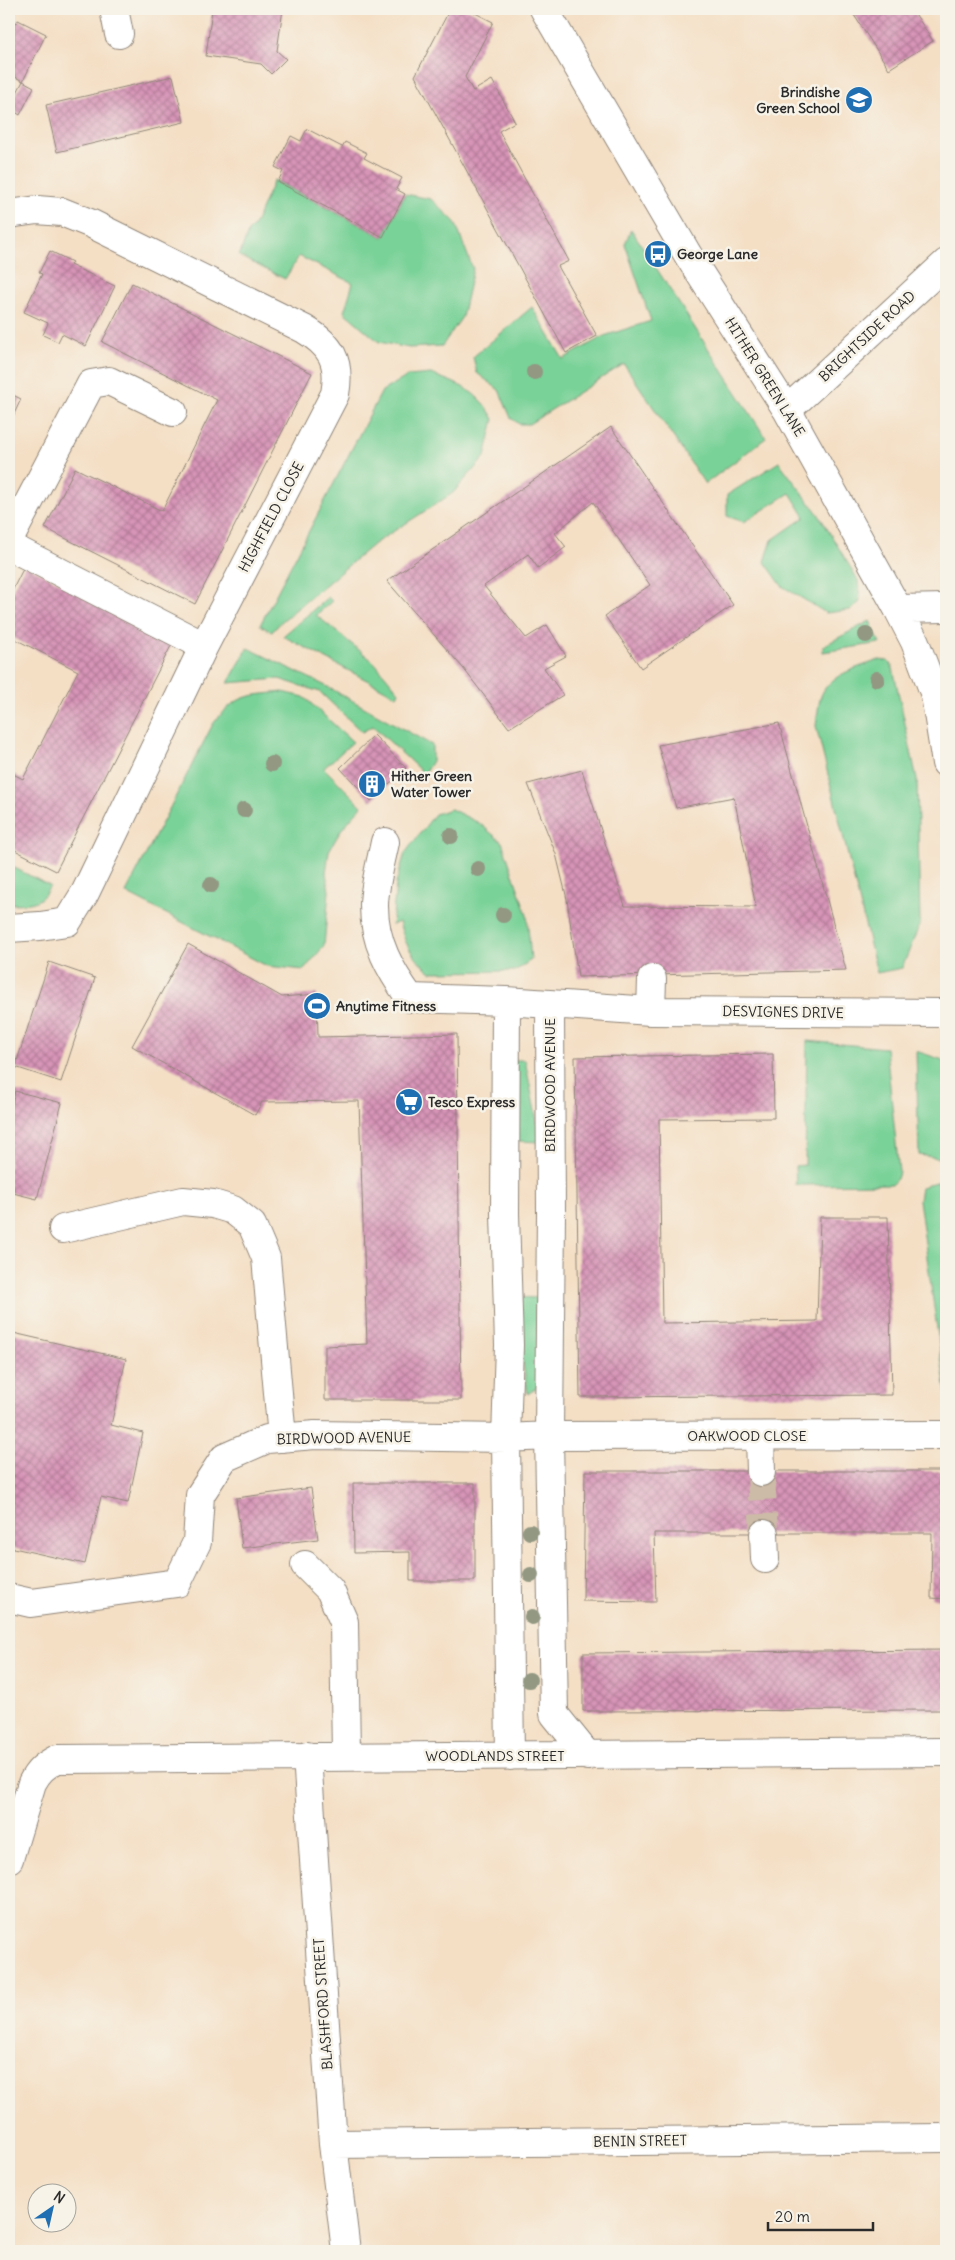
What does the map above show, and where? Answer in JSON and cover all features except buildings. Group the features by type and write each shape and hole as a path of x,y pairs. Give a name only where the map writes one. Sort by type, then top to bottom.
{"street":[{"name":"HITHER GREEN LANE","path":"544,9 688,255 787,410 898,609 914,642 935,695 946,763"},
{"name":"HIGHFIELD CLOSE","path":"9,214 36,210 62,212 92,224 304,328 326,344 332,354 338,380 335,394 204,646 85,893 67,922 9,928"},
{"name":"BRIGHTSIDE ROAD","path":"787,410 946,263"},
{"path":"9,540 91,384 109,381 172,412"},
{"path":"9,546 204,646"},
{"path":"898,609 946,608"},
{"name":"DESVIGNES DRIVE","path":"385,842 374,906 379,945 390,970 410,998 506,1001 651,1011 946,1013"},
{"path":"651,1011 652,979"},
{"path":"506,1001 505,1214 509,1345 506,1438 510,1756"},
{"name":"BIRDWOOD AVENUE","path":"550,1004 549,1436 554,1714 588,1756"},
{"path":"63,1229 183,1201 213,1204 233,1210 252,1226 266,1258 276,1350 282,1438"},
{"name":"OAKWOOD CLOSE","path":"549,1436 760,1437 945,1435"},
{"name":"BIRDWOOD AVENUE","path":"9,1598 31,1603 177,1583 197,1542 200,1495 224,1458 267,1438 315,1436 506,1438 549,1436"},
{"path":"760,1437 761,1472"},
{"path":"305,1565 330,1590 344,1622 346,1756"},
{"name":"WOODLANDS STREET","path":"18,1797 32,1783 38,1772 45,1765 57,1759 68,1758 588,1756 946,1752"},
{"name":"BLASHFORD STREET","path":"307,1756 333,2144 346,2251"},
{"path":"9,1859 18,1797"},
{"name":"BENIN STREET","path":"333,2144 946,2138"}],"green space":[{"path":"274,180 383,237 405,194 431,199 455,222 473,269 462,317 442,346 409,348 379,342 344,312 353,283 299,256 285,279 239,256 249,230 254,226"},
{"path":"631,229 766,438 705,484 624,364 529,424 519,424 511,418 499,390 477,373 473,357 532,307 563,359 604,336 651,321 625,244"},
{"path":"431,374 460,385 475,395 488,409 494,419 485,457 453,493 374,544 281,622 272,632 260,625 382,391 408,376"},
{"path":"779,462 819,515 858,580 860,602 850,610 826,613 782,586 765,562 772,540 805,517 790,493 744,522 727,516 727,495"},
{"path":"328,597 332,601 316,615 374,662 399,692 397,696 283,636"},
{"path":"870,621 880,643 823,652 823,646"},
{"path":"248,648 328,687 432,745 432,761 424,774 373,726 362,732 320,692 279,679 228,683"},
{"path":"879,660 888,661 893,668 917,779 920,924 902,968 877,973 816,726 820,699 829,683 844,673"},
{"path":"283,692 304,697 353,742 324,768 362,806 341,830 329,851 326,873 329,891 324,946 304,970 267,966 126,893 213,724 229,707 243,698"},
{"path":"451,809 479,823 502,842 527,915 531,960 515,971 431,972 410,950 399,922 392,925 396,883 405,853 435,814"},
{"path":"9,865 50,886 38,900 28,903 9,904"},
{"path":"807,1041 886,1048 899,1172 897,1179 892,1184 796,1185 795,1166 805,1165"},
{"path":"916,1051 943,1060 946,1066 946,1159 919,1155"},
{"path":"515,1060 525,1060 541,1142 516,1141"},
{"path":"946,1180 946,1393 919,1200 921,1188 928,1184"},
{"path":"515,1297 537,1298 540,1385 528,1394 520,1346"}],"tunnel":[{"path":"761,1472 764,1534"}],"place":[{"name":"Brindishe Green School","path":"859,100"},
{"name":"George Lane","path":"658,254"},
{"name":"Hither Green Water Tower","path":"372,784"},
{"name":"Anytime Fitness","path":"317,1006"},
{"name":"Tesco Express","path":"409,1102"}]}
